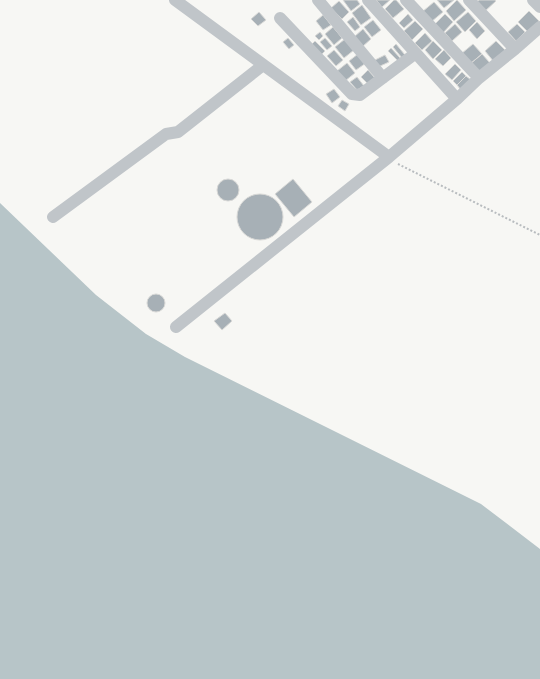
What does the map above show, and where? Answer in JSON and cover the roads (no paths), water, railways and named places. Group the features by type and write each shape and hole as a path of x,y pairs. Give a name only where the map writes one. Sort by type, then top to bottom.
{"street":[{"path":"175,0 389,157"},
{"path":"318,0 383,78"},
{"path":"368,0 457,99"},
{"path":"406,0 478,78"},
{"path":"470,0 515,49"},
{"path":"533,0 540,7"},
{"path":"280,18 352,94 360,95 416,53"},
{"path":"176,327 389,157 457,99 478,78 540,27"},
{"path":"53,217 166,134 178,132 263,65"}]}
